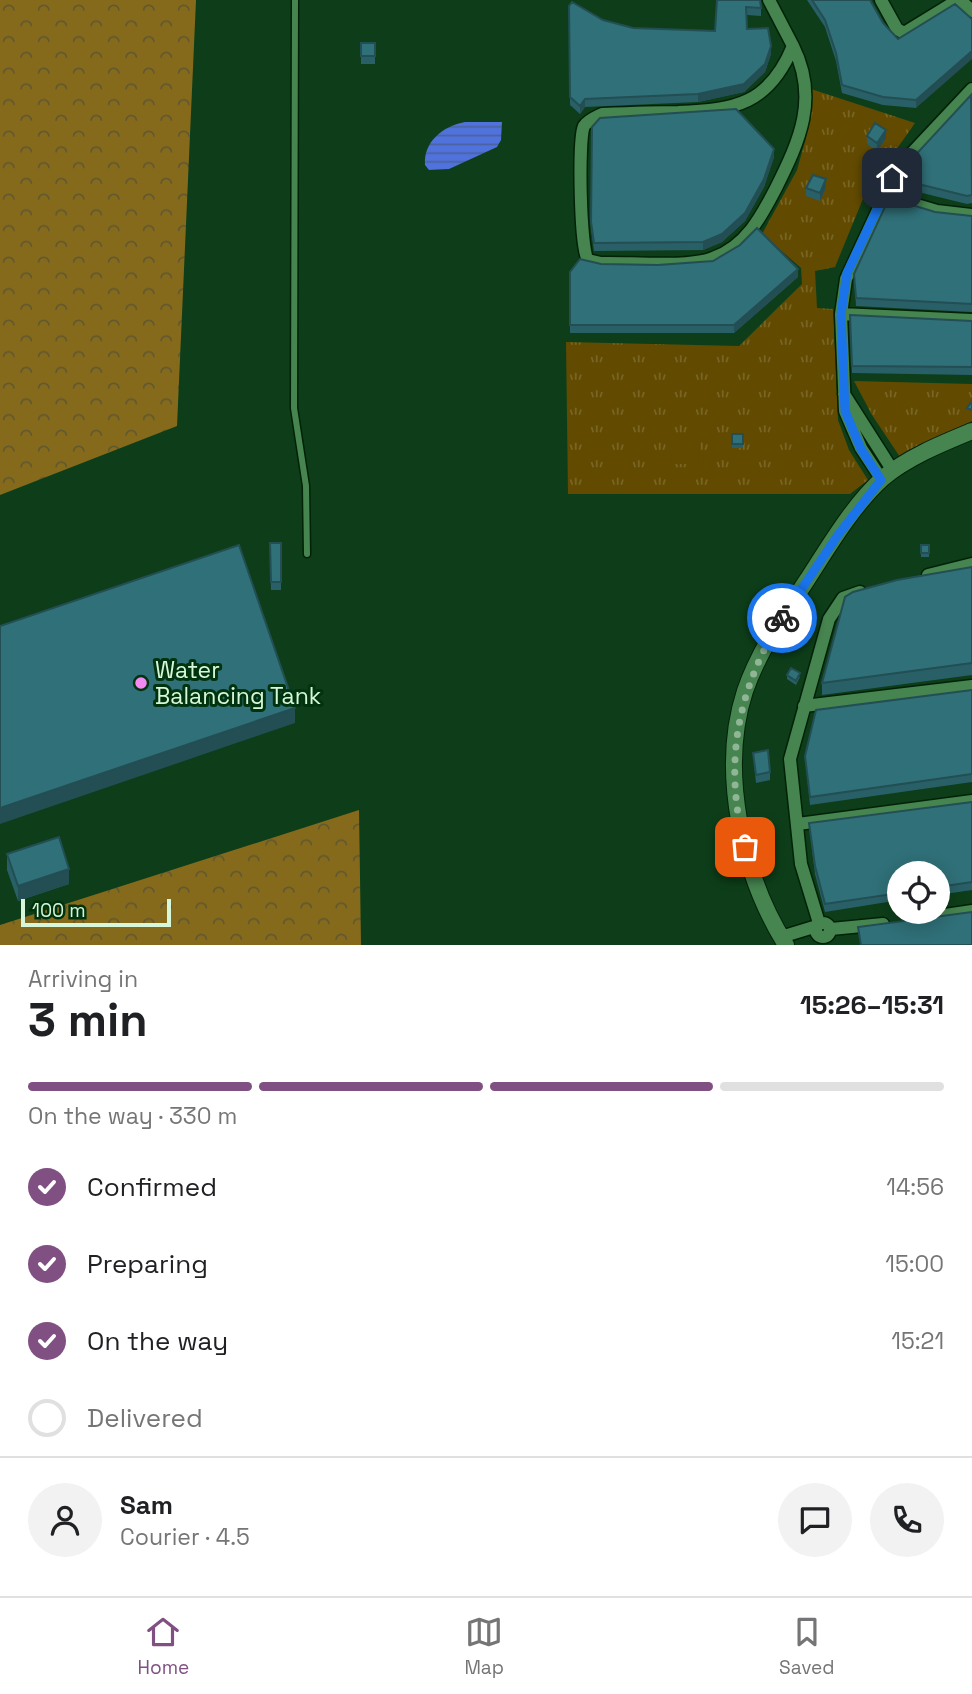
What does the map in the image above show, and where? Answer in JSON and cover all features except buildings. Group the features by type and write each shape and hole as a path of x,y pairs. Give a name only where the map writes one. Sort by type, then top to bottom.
{"street":[{"path":"769,0 793,46 804,76 805,111 798,144 759,221 746,237 727,251 701,261 601,263 588,260 582,249 581,190 583,131 587,122 602,114 721,110 746,103 766,90 780,73 793,46"},
{"path":"881,0 897,29 904,33 959,0 972,11"},
{"path":"887,475 855,437 845,411 841,314 847,273 883,195 904,159 970,92"},
{"path":"883,195 937,211 972,215"},
{"path":"841,314 972,320"},
{"path":"972,431 887,475 823,555 766,644 745,692 740,713 734,781 738,822 756,881 784,942 824,932 972,911"},
{"path":"921,577 972,564"},
{"path":"824,932 803,874 789,766 831,612 843,598 868,589"},
{"path":"804,706 972,686"},
{"path":"798,824 972,801"}],"lane":[{"path":"295,0 294,408 306,486 307,554"}],"green space":[{"path":"0,0 196,0 177,426 0,495"},
{"path":"811,89 915,123 865,194 835,267 815,271 817,308 833,309 838,420 849,450 868,480 850,494 568,494 566,342 739,346 802,284 801,268 762,234 797,170 806,138"},
{"path":"854,381 972,384 972,421 900,457 872,415"},
{"path":"672,441 700,441 698,464 671,464"},
{"path":"359,810 361,945 0,945 0,925"}],"water":[{"path":"465,122 502,122 501,140 497,147 449,169 429,170 425,165 425,157 431,142 442,131"}],"way so far":[{"path":"745,847 738,822 734,781 740,713 754,668 782,618"}],"place":[{"name":"Water Balancing Tank","path":"141,683"}],"route":[{"path":"782,618 823,555 881,480 861,449 845,411 841,314 847,273 892,178"}]}
